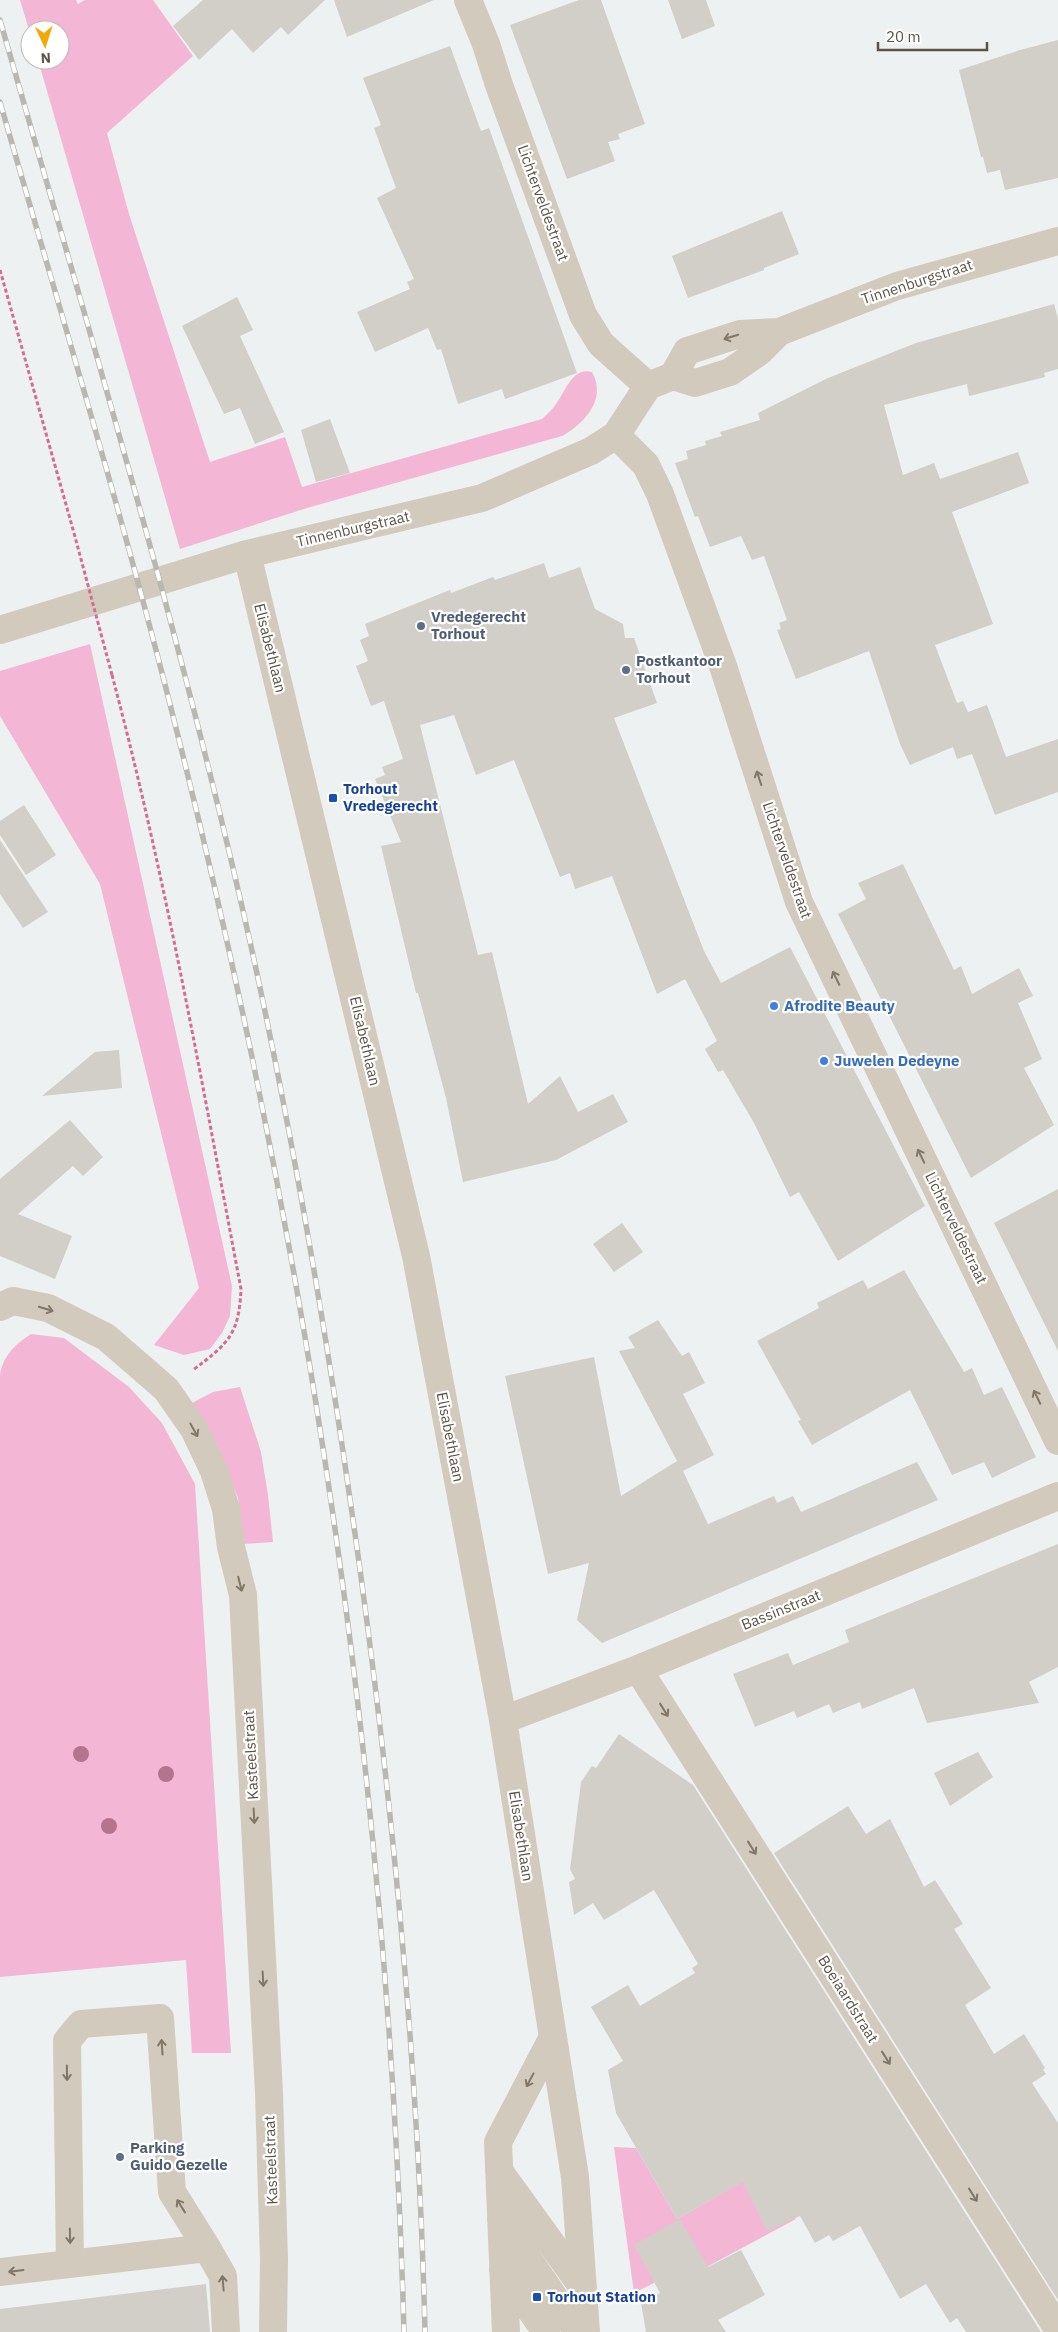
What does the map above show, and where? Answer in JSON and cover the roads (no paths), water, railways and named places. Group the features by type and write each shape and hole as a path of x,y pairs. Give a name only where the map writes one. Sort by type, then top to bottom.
{"street":[{"name":"Lichterveldestraat","path":"468,0 486,44 499,85 583,316 601,344 648,386"},
{"name":"Tinnenburgstraat","path":"0,630 247,554 482,498 591,450 616,435 648,386 674,376 687,351 740,334 779,332 897,286 1058,241"},
{"name":"Lichterveldestraat","path":"616,435 646,465 660,494 723,666 799,902 1058,1441"},
{"name":"Elisabethlaan","path":"247,554 416,1256 503,1720 575,2177 586,2332"},
{"name":"Kasteelstraat","path":"0,1307 13,1302 48,1308 89,1328 106,1337 166,1389 194,1429 214,1472 226,1509 231,1546 243,1595 269,2093 274,2260 273,2332"},
{"name":"Bassinstraat","path":"503,1720 638,1669 1058,1496"},
{"name":"Boeiaardstraat","path":"638,1669 1058,2329"},
{"path":"70,2264 67,2041 81,2024 160,2018 172,2192 223,2276 226,2332"},
{"path":"508,2328 498,2142 553,2037"},
{"path":"499,2171 582,2286"},
{"path":"501,2220 578,2332"},
{"path":"0,2272 207,2248"},
{"path":"504,2270 546,2332"}],"railway":[{"path":"0,20 100,366 195,713 251,946 284,1103 326,1339 350,1498 395,1859 417,2142 425,2332"},
{"path":"0,102 115,500 179,740 226,936 267,1133 304,1331 335,1530 361,1730 381,1930 395,2131 404,2332"}],"place":[{"name":"Vredegerecht Torhout","path":"421,626"},
{"name":"Postkantoor Torhout","path":"626,670"},
{"name":"Torhout Vredegerecht","path":"333,798"},
{"name":"Afrodite Beauty","path":"774,1006"},
{"name":"Juwelen Dedeyne","path":"824,1061"},
{"name":"Parking Guido Gezelle","path":"120,2157"},
{"name":"Torhout Station","path":"537,2297"}]}
